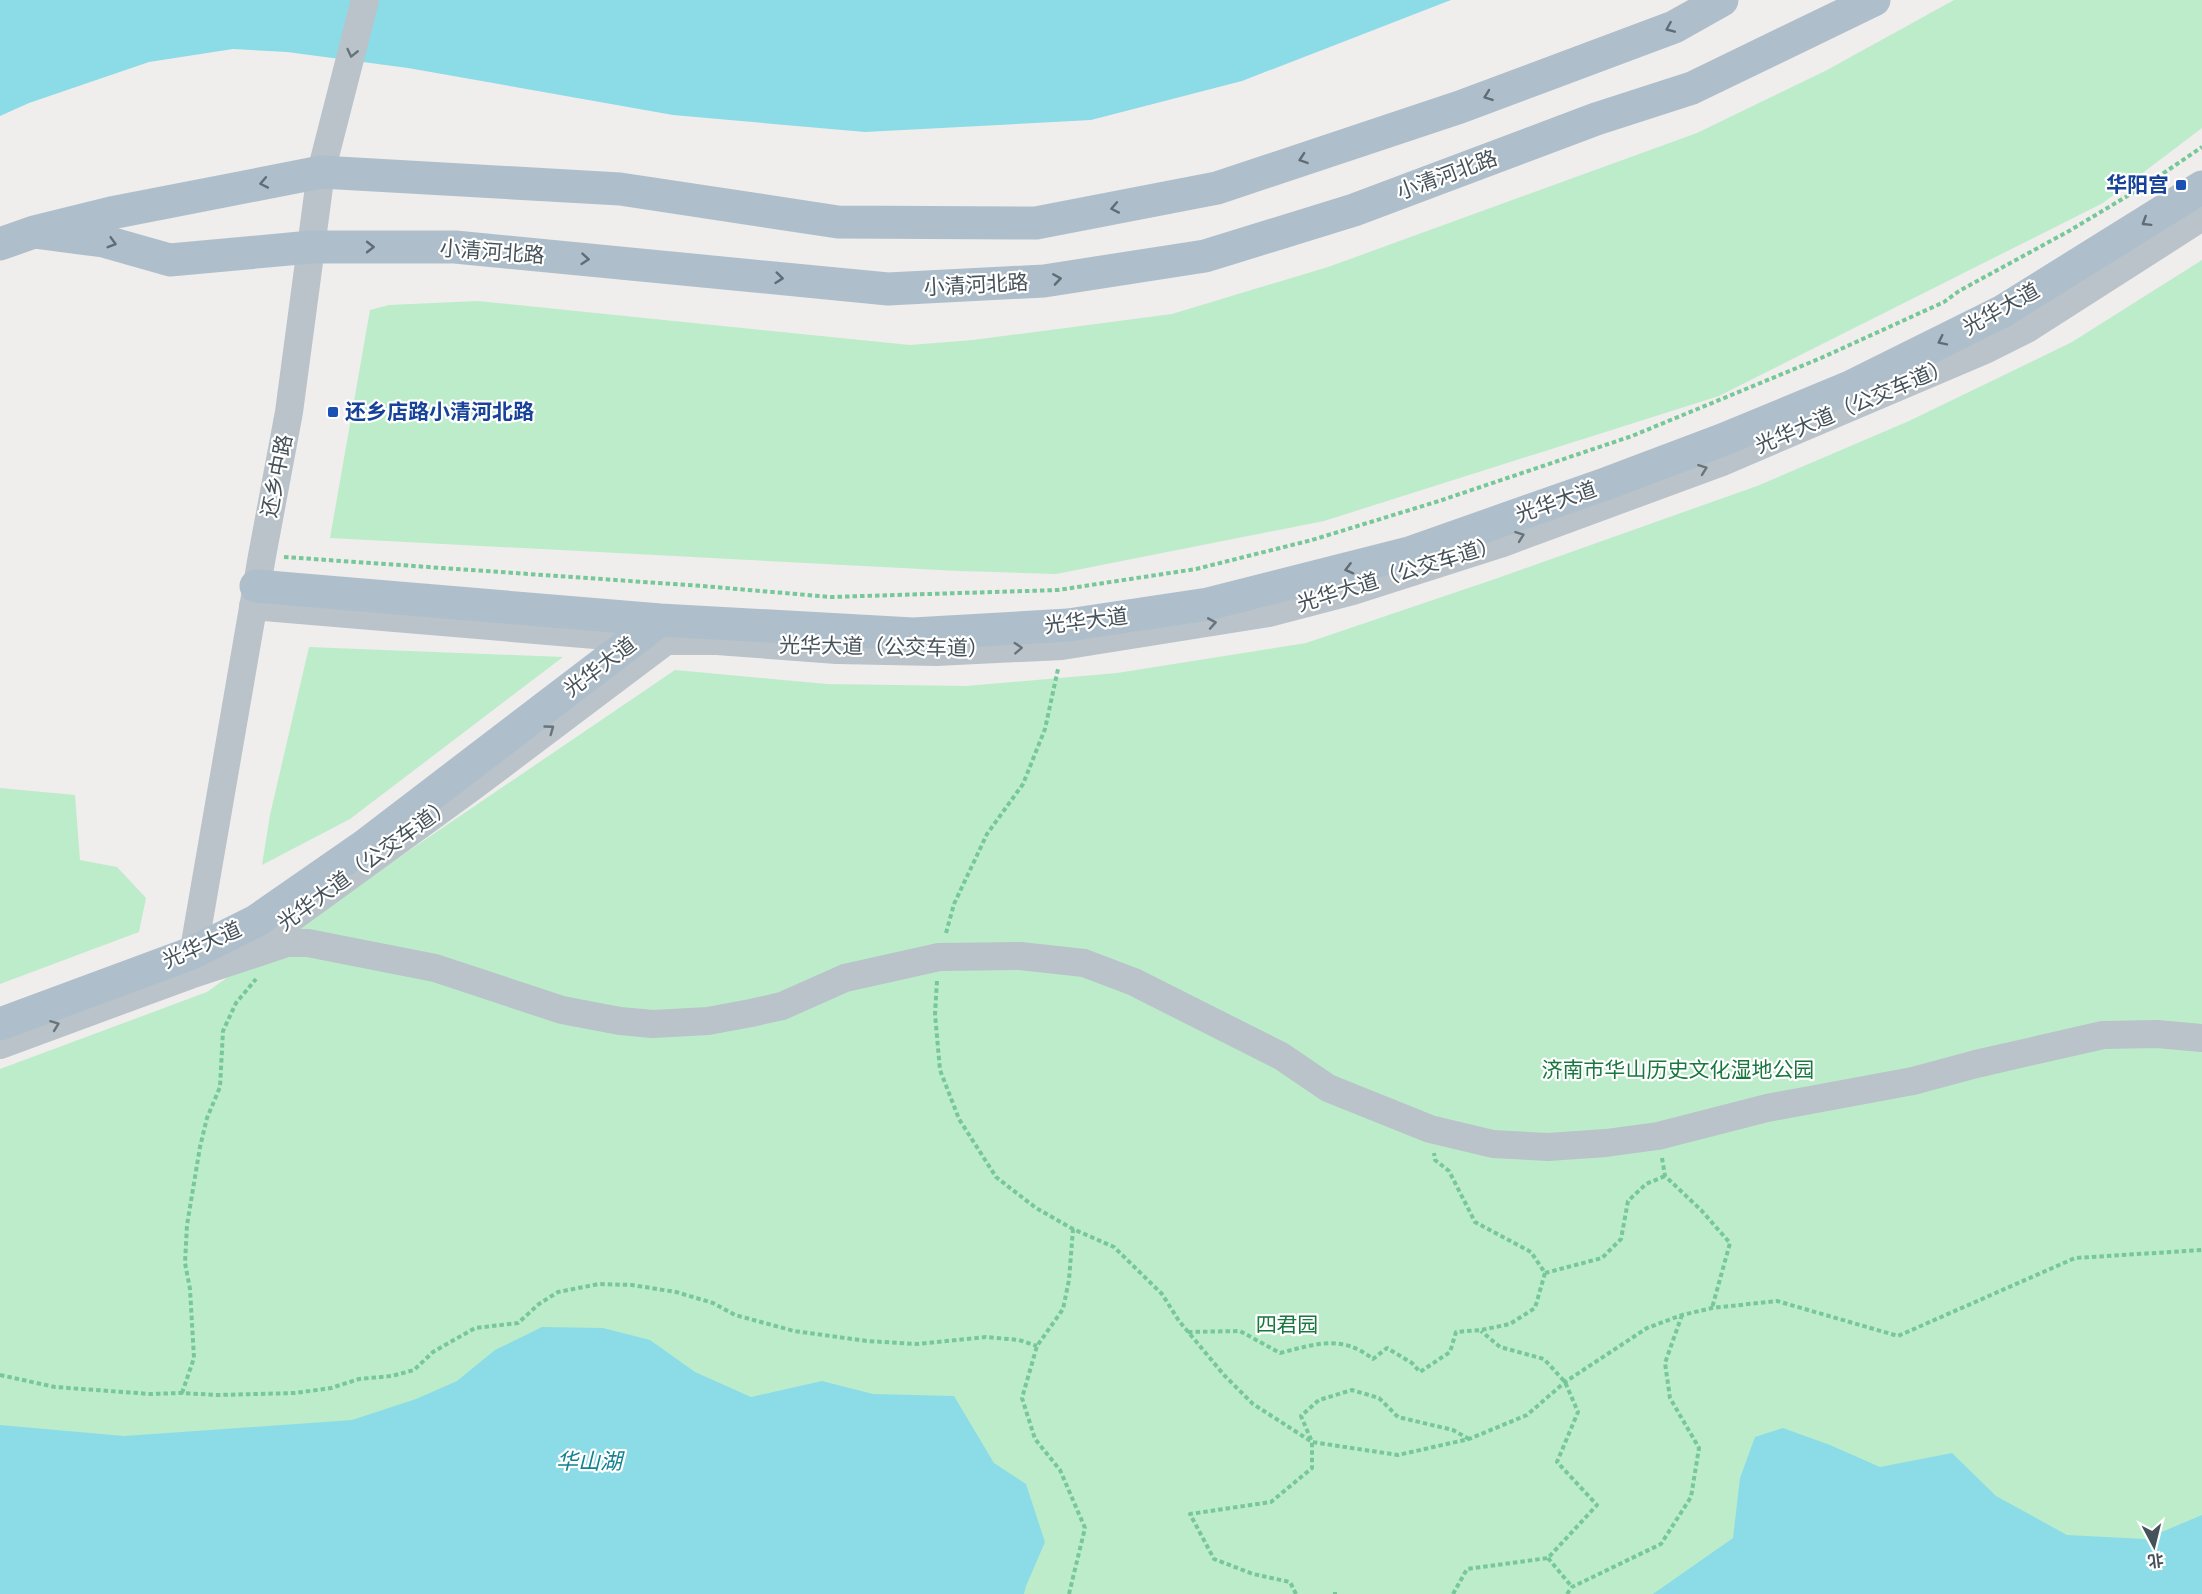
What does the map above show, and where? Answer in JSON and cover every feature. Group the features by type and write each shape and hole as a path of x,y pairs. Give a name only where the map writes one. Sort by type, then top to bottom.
{"main road":[{"name":"小清河北路","path":"0,244 34,231 111,213 321,172 620,189 838,222 1036,223 1217,188 1460,107 1674,27 1722,0"},
{"name":"小清河北路","path":"34,231 103,241 170,260 311,247 456,247 888,289 1044,281 1205,256 1354,210 1596,118 1692,88 1874,0"},
{"name":"光华大道","path":"0,1024 191,964 355,853 655,633 913,634 1068,625 1208,604 1409,553 1619,479 1850,387 2003,311 2202,187"},
{"path":"257,582 655,633"}],"street":[{"name":"还乡中路","path":"191,964 289,412 321,172 364,0"},
{"name":"光华大道（公交车道）","path":"655,633 717,641 837,650 936,652 1062,646 1269,613 1353,591 1500,544 1722,462 1956,363 2027,329 2202,217"},
{"path":"0,1046 191,964 287,943 308,943 435,968 562,1010 620,1021 652,1024 708,1021 771,1008 845,978 939,957 1020,956 1084,963 1134,982 1281,1056 1328,1088 1430,1129 1493,1144 1548,1147 1658,1136 1767,1108 1913,1082 1976,1064 2103,1035 2157,1034 2202,1038"}],"path":[{"path":"257,582 702,586 831,597 1058,590 1196,569 1312,540 1438,501 1632,436 1725,399 1944,302 1959,291 2069,231 2149,183 2202,147"},
{"path":"1062,646 1046,729 1023,784 987,834 954,904 939,957 935,1014 940,1070 958,1119 996,1177 1036,1208 1073,1229 1114,1247 1162,1294 1187,1332 1252,1404 1312,1442 1398,1455 1469,1439 1527,1415 1565,1382 1647,1328 1682,1315 1712,1308 1777,1301 1898,1336 2075,1258 2202,1250"},
{"path":"182,1393 194,1358 190,1289 185,1263 187,1225 200,1148 207,1118 220,1087 223,1031 236,1003 257,978"},
{"path":"1430,1129 1435,1160 1449,1171 1475,1222 1531,1252 1545,1273"},
{"path":"1658,1136 1665,1176 1701,1210 1730,1243 1712,1308"},
{"path":"1545,1273 1602,1258 1621,1239 1628,1201 1646,1184 1665,1176"},
{"path":"1069,1594 1085,1528 1060,1470 1035,1439 1022,1398 1037,1346 1063,1309 1069,1280 1073,1229"},
{"path":"1187,1332 1240,1331 1280,1353 1324,1342 1359,1348 1373,1359 1387,1348 1412,1363 1420,1372 1450,1352 1456,1332 1510,1324 1534,1308 1545,1273"},
{"path":"0,1375 56,1387 150,1394 295,1393 331,1388 359,1379 392,1376 414,1370 433,1352 476,1328 518,1323 539,1304 558,1292 599,1284 633,1285 676,1292 713,1303 735,1315 794,1331 867,1341 917,1344 986,1338 1019,1340 1037,1346"},
{"path":"1567,1594 1572,1587 1661,1544 1691,1497 1699,1448 1670,1398 1665,1363 1682,1315"},
{"path":"1454,1594 1467,1569 1548,1558 1598,1505 1557,1462 1578,1412 1565,1382 1544,1359 1500,1347 1481,1330"},
{"path":"1296,1594 1290,1582 1253,1575 1214,1559 1190,1515 1271,1502 1312,1468 1312,1442 1301,1416 1319,1400 1352,1390 1378,1398 1398,1417 1454,1430 1469,1439"},
{"path":"1548,1558 1572,1587"}],"green space":[{"path":"1954,0 2202,0 2202,128 2103,203 1719,396 1324,521 1056,574 959,571 330,538 370,310 389,305 478,301 910,345 973,340 1172,314 1328,267 1697,133 1827,70"},
{"name":"济南市华山历史文化湿地公园","path":"2202,260 2202,1594 0,1594 0,1069 207,992 307,920 675,670 827,684 966,686 1117,673 1306,643 1757,486 1909,421 2072,342"},
{"path":"309,647 563,657 350,819 262,865 270,815"},
{"path":"0,788 75,795 80,860 117,867 146,898 139,932 0,984"}],"water":[{"path":"0,0 1451,0 1242,81 1091,120 865,132 673,115 408,68 287,52 233,49 149,62 29,103 0,116"},
{"name":"华山湖","path":"542,1327 603,1328 650,1340 695,1372 751,1397 822,1381 873,1394 954,1396 994,1463 1026,1484 1045,1542 1024,1594 0,1594 0,1425 124,1436 352,1420 416,1399 457,1381 495,1350"},
{"path":"1783,1428 1880,1467 1952,1453 1996,1496 2067,1535 2145,1539 2202,1515 2202,1594 1653,1594 1733,1538 1740,1478 1755,1437"}],"place":[{"name":"华阳宫","path":"2181,185"},
{"name":"还乡店路小清河北路","path":"333,412"}],"park label":[{"name":"四君园","path":"1287,1325"}]}
